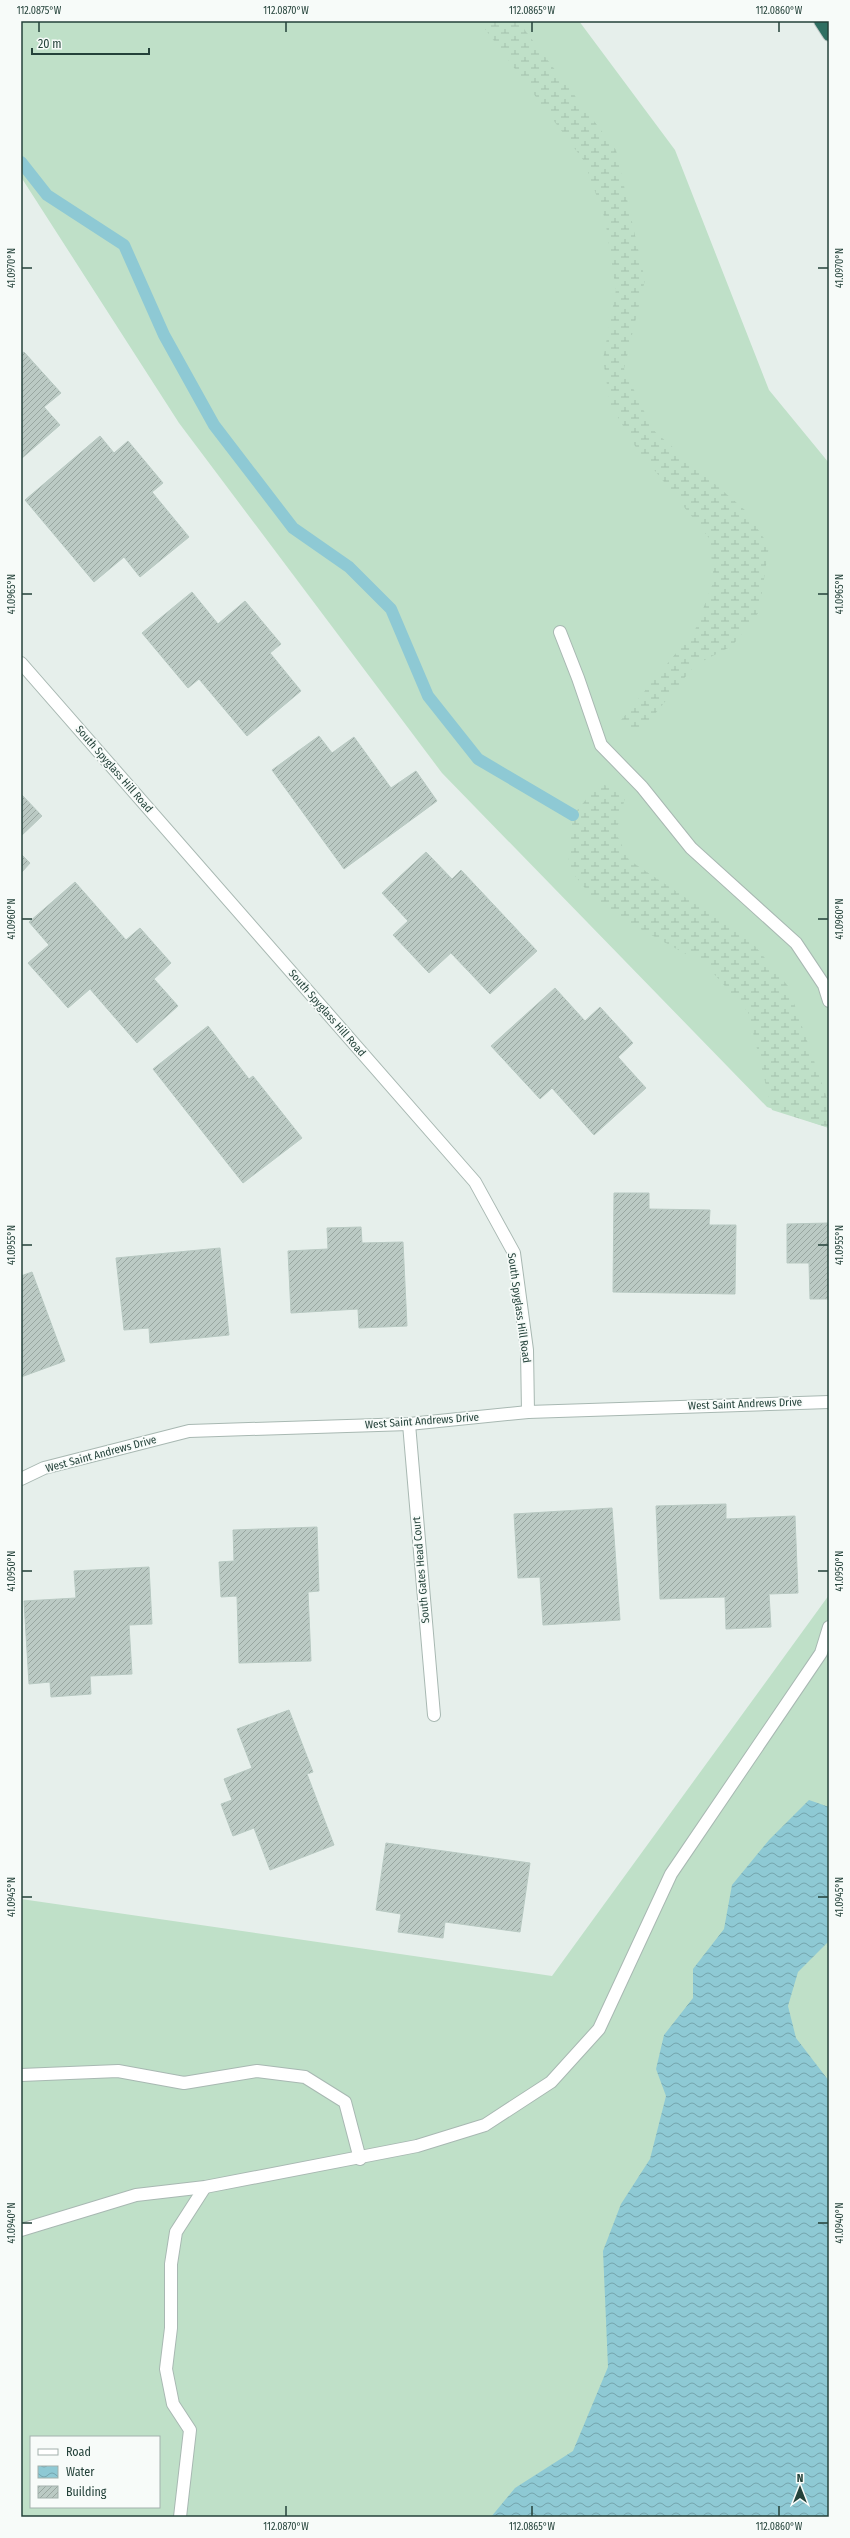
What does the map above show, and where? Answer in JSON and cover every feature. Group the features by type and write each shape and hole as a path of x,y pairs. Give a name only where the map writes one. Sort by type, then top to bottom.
{"highway":[{"path":"820,21 829,35"}],"street":[{"path":"560,632 578,678 601,745 642,787 691,848 796,943 824,985 829,1001"},
{"name":"South Spyglass Hill Road","path":"21,663 475,1182 514,1253 527,1350 528,1412"},
{"name":"West Saint Andrews Drive","path":"21,1479 44,1468 189,1431 409,1424 528,1412 829,1402"},
{"name":"South Gates Head Court","path":"409,1424 434,1716"},
{"path":"21,2230 136,2195 205,2187 360,2159 417,2146 485,2125 551,2082 599,2029 671,1874 821,1653 829,1627"},
{"path":"21,2075 118,2071 184,2083 257,2071 305,2077 345,2102 360,2159"},
{"path":"180,2517 190,2430 174,2404 166,2369 171,2328 171,2264 176,2232 205,2187"}],"green space":[{"path":"21,21 579,21 675,150 769,390 829,463 829,1128 767,1107 442,773 179,423 21,177"},
{"path":"479,21 518,21 616,150 645,280 624,369 653,430 746,511 769,546 759,612 732,646 695,665 637,736 621,720 695,630 714,580 709,538 635,446 610,404 603,359 616,290 605,219 584,161"},
{"path":"600,783 626,794 616,833 629,860 751,941 788,986 829,1104 829,1128 772,1110 748,1012 706,965 600,907 568,867 573,815"},
{"path":"829,1595 829,2517 21,2517 21,1899 552,1976"}],"water":[{"path":"809,1800 829,1807 829,1941 798,1972 788,2006 796,2038 829,2081 829,2517 491,2517 515,2488 573,2451 608,2367 603,2251 621,2204 650,2159 666,2096 656,2069 664,2035 693,1998 693,1969 724,1929 732,1885 769,1840"}],"building":[{"path":"24,352 61,393 44,407 60,425 21,459 21,354"},
{"path":"100,436 114,453 128,441 163,483 152,492 189,537 140,577 124,557 94,582 25,500"},
{"path":"192,592 218,624 245,601 281,644 270,653 301,691 247,736 199,679 188,688 142,633"},
{"path":"319,736 332,753 354,737 391,788 416,771 437,801 344,869 272,770"},
{"path":"21,794 42,816 21,836"},
{"path":"426,852 452,879 461,870 537,951 490,994 451,953 429,973 393,935 408,921 382,893"},
{"path":"21,854 30,863 21,873"},
{"path":"75,882 126,940 140,928 171,963 154,979 178,1006 137,1043 90,989 68,1008 28,963 49,945 29,922"},
{"path":"555,988 585,1021 600,1007 633,1043 618,1057 646,1088 594,1135 552,1088 540,1099 491,1046"},
{"path":"208,1026 249,1079 253,1076 302,1138 243,1183 153,1069"},
{"path":"614,1193 649,1193 649,1209 710,1210 709,1225 736,1225 735,1294 613,1292"},
{"path":"829,1223 829,1299 810,1299 809,1263 787,1263 787,1224"},
{"path":"361,1227 362,1243 403,1242 407,1326 359,1328 358,1309 291,1313 288,1251 328,1249 327,1228"},
{"path":"220,1248 229,1335 150,1343 149,1328 124,1330 116,1258"},
{"path":"32,1272 65,1361 21,1377 21,1276"},
{"path":"726,1504 726,1519 795,1516 798,1593 769,1594 771,1627 726,1629 725,1597 660,1599 656,1506"},
{"path":"612,1508 620,1620 543,1625 540,1577 518,1578 514,1514"},
{"path":"317,1527 319,1591 308,1592 311,1661 239,1663 237,1596 221,1597 219,1562 234,1561 233,1530"},
{"path":"149,1567 152,1624 129,1625 132,1674 90,1676 91,1694 51,1697 50,1682 29,1684 24,1601 76,1598 74,1571"},
{"path":"289,1710 313,1772 307,1774 334,1845 270,1870 254,1828 233,1836 221,1804 232,1800 224,1779 252,1768 237,1729"},
{"path":"386,1843 530,1863 520,1932 445,1922 443,1938 398,1932 401,1914 376,1910"}],"waterway":[{"path":"21,162 47,195 124,245 164,335 214,425 293,528 349,567 391,609 428,696 478,759 573,815"}]}
